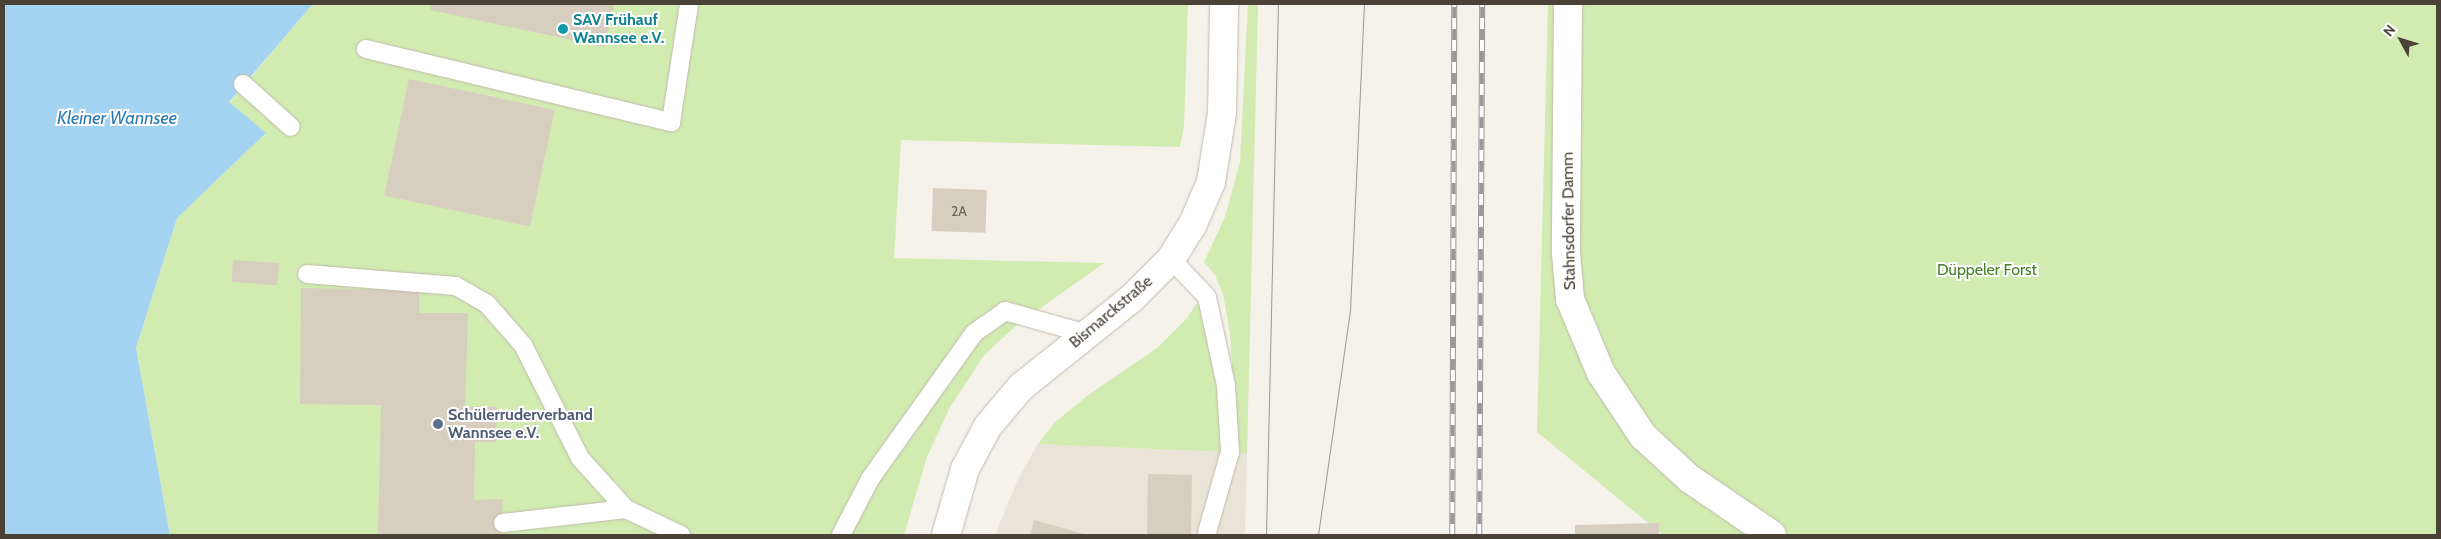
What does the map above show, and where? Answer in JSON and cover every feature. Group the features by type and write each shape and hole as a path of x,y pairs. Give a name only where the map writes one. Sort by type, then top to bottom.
{"street":[{"name":"Bismarckstraße","path":"946,535 966,469 988,426 1021,387 1131,299 1171,259 1192,226 1211,182 1222,113 1224,4"},
{"name":"Stahnsdorfer Damm","path":"1568,4 1566,253 1570,299 1602,373 1643,436 1690,479 1772,535"}],"lane":[{"path":"366,49 671,122 689,4"},
{"path":"243,84 291,127"},
{"path":"1171,259 1206,297 1226,386 1230,452 1207,533"},
{"path":"307,274 456,286 487,304 523,345 580,458 626,509 681,535"},
{"path":"841,535 870,479 974,333 1005,310 1087,334"},
{"path":"503,522 626,509"}],"shaded area":[{"path":"1038,444 1247,453 1245,535 995,535 1018,479"}],"green space":[{"path":"313,4 1188,4 1184,126 1180,147 901,140 894,258 1104,263 1017,325 984,355 949,409 927,457 904,535 170,535 136,348 177,218 266,133 229,103"},
{"path":"1248,4 1258,4 1247,453 1237,453 1230,333 1223,294 1215,275 1204,262 1225,217 1240,162"},
{"name":"Düppeler Forst","path":"1548,4 2437,4 2437,535 1663,535 1537,432"},
{"path":"1197,303 1206,321 1222,408 1223,452 1038,444 1054,423 1087,396 1157,348 1187,318"}],"water":[{"name":"Kleiner Wannsee","path":"4,4 313,4 229,102 266,133 177,218 136,348 170,535 4,535"}],"building":[{"name":"SAV Frühauf Wannsee e.V.","path":"432,4 614,4 605,47 430,10"},
{"path":"409,79 555,110 530,226 384,195"},
{"path":"933,188 987,190 985,233 931,231"},
{"path":"233,260 279,263 277,285 231,282"},
{"name":"Schülerruderverband Wannsee e.V.","path":"301,288 419,290 419,313 468,313 465,406 497,407 496,442 475,442 474,500 503,499 501,534 378,535 381,405 300,404"},
{"path":"1148,474 1192,475 1191,535 1147,535"},
{"path":"1034,520 1088,535 1030,535"},
{"path":"1659,523 1659,535 1575,535 1575,525"}],"tram line":[{"path":"1266,535 1278,4"},
{"path":"1318,535 1350,311 1364,4"}],"railway":[{"path":"1452,535 1454,4"},
{"path":"1479,535 1482,4"}],"place":[{"name":"SAV Frühauf Wannsee e.V.","path":"563,29"},
{"name":"Schülerruderverband Wannsee e.V.","path":"438,424"}]}
